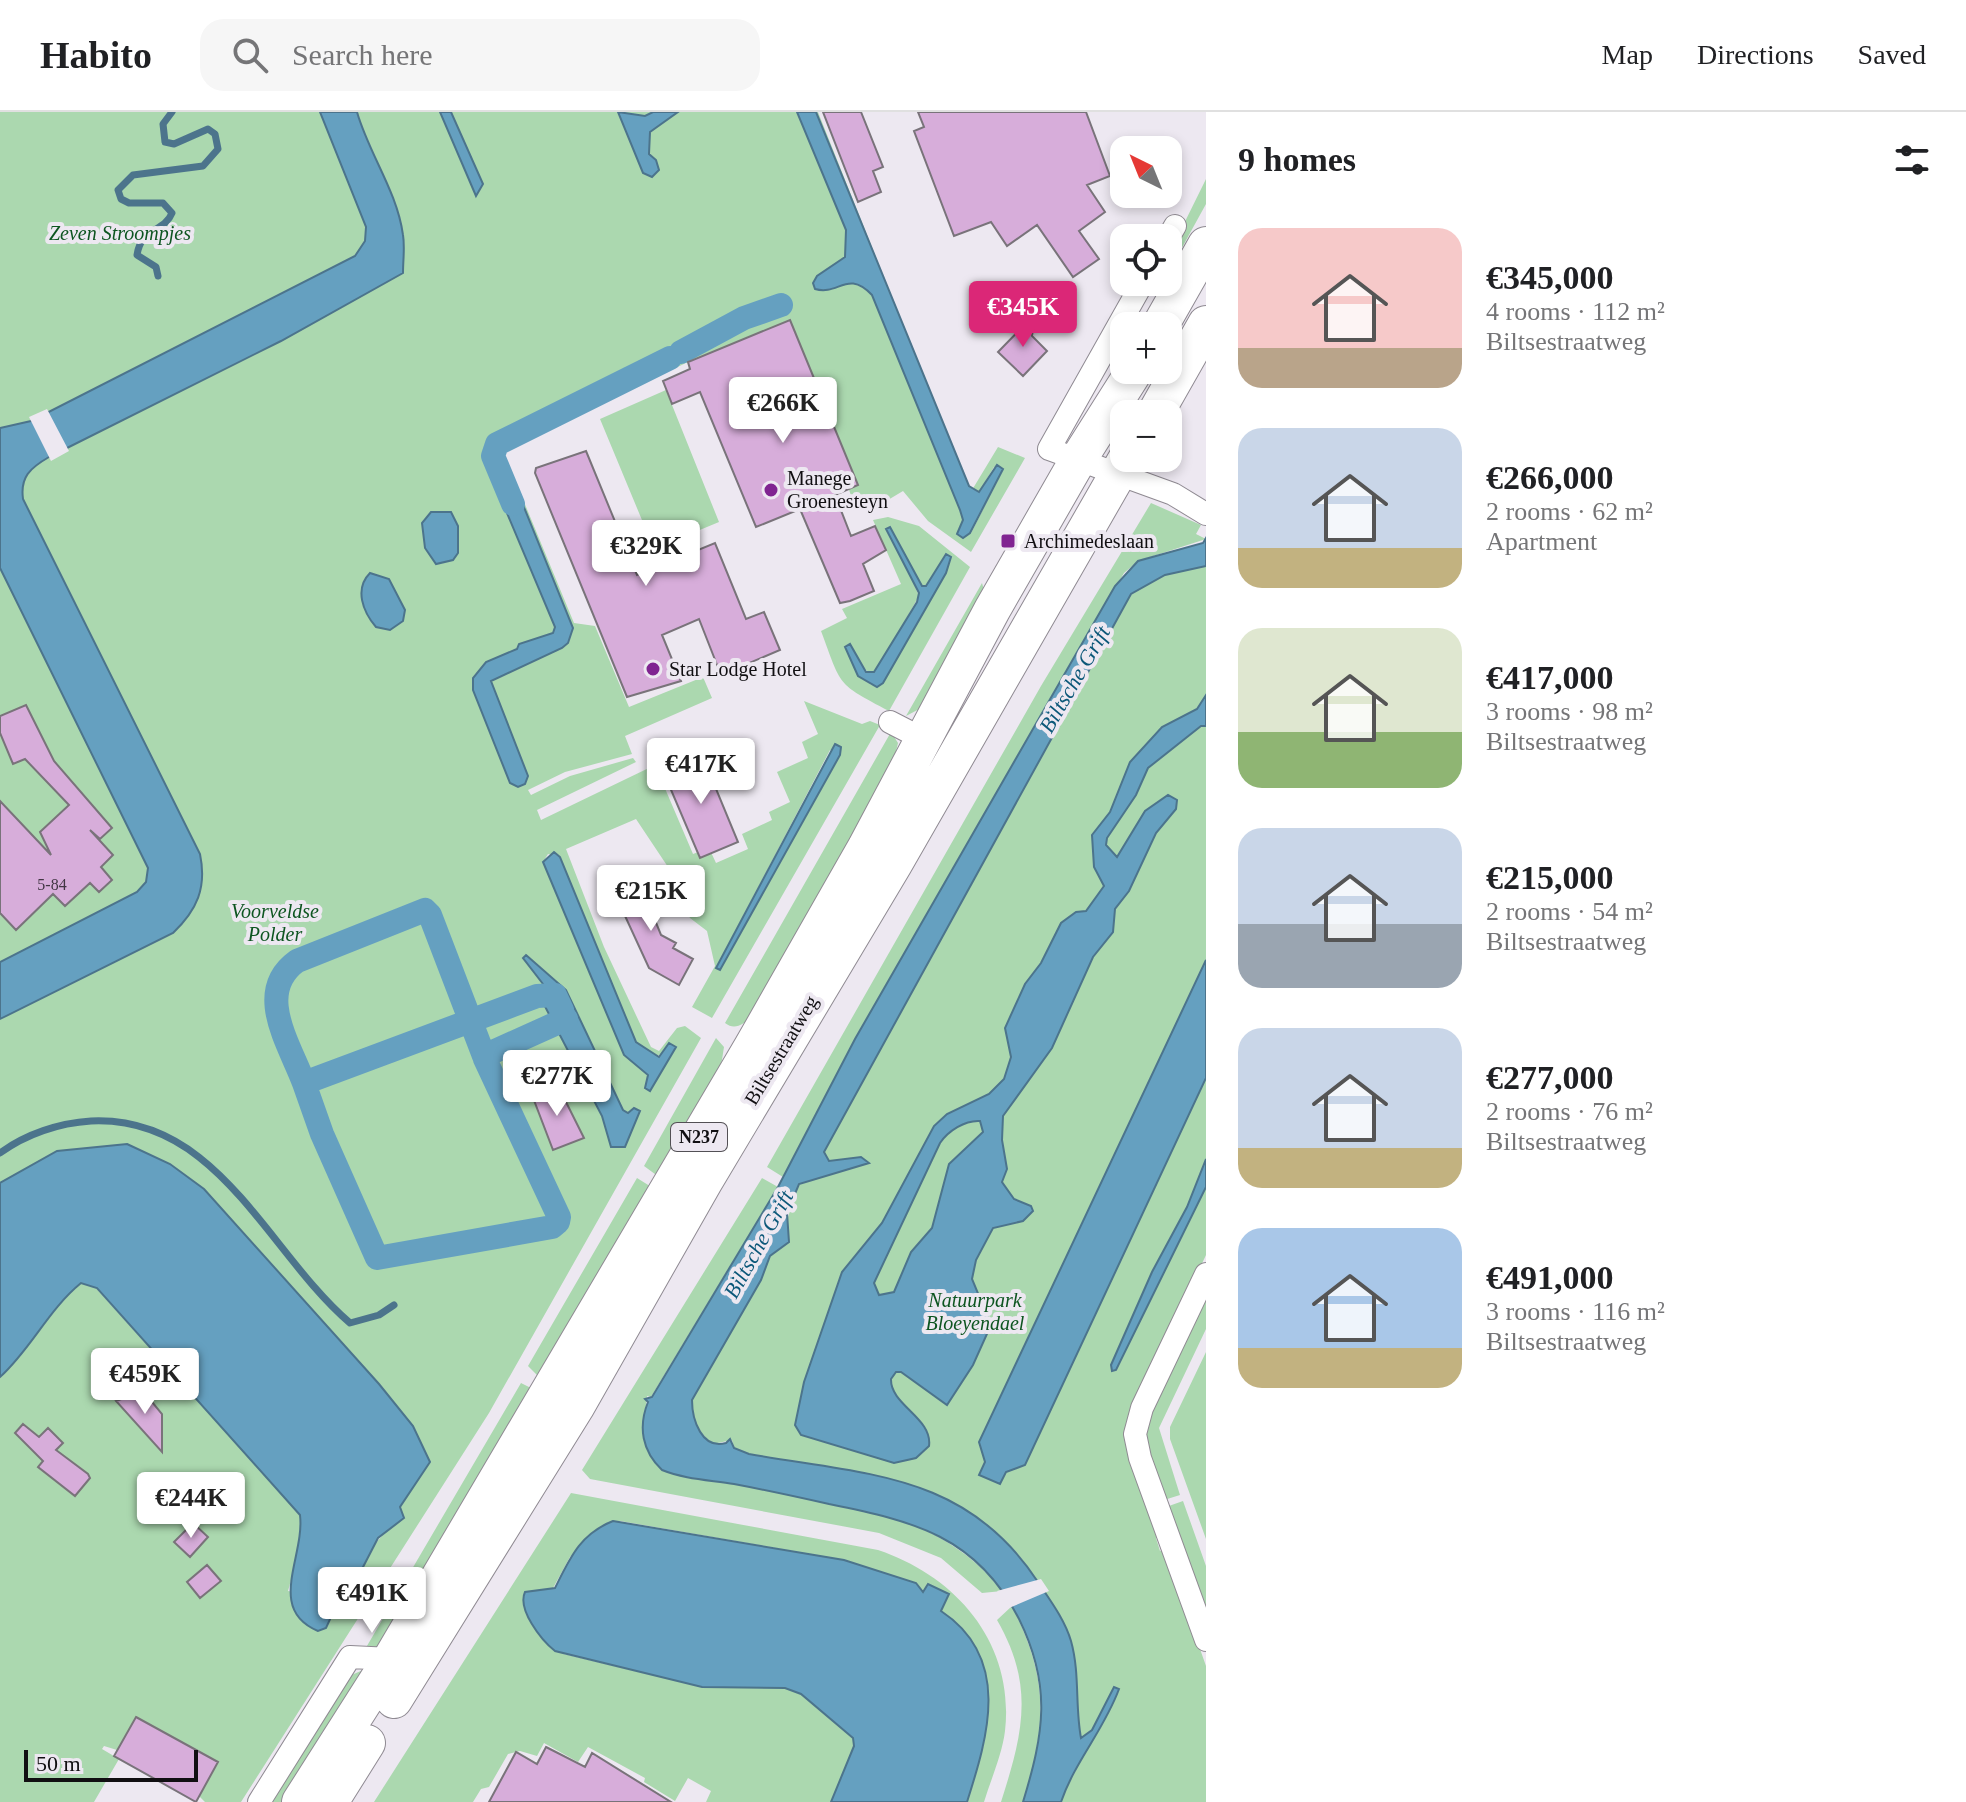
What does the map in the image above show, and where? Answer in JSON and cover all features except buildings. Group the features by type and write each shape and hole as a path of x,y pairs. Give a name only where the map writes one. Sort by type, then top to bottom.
{"main road":[{"path":"1168,312 1206,245"},
{"path":"1163,400 1206,324"},
{"name":"Biltsestraatweg","path":"300,1802 391,1659 752,1047 923,739 1063,454 1123,384"},
{"name":"Biltsestraatweg","path":"330,1802 576,1407 758,1088 894,864 1119,472"}],"street":[{"name":"Biltsestraatweg","path":"1063,454 1136,296"},
{"path":"1063,454 1110,464"},
{"path":"1133,472 1206,514"},
{"path":"890,722 923,739"},
{"path":"1206,1274 1142,1408 1135,1434 1140,1458 1206,1640"},
{"path":"259,1802 350,1657 391,1659"}],"green space":[{"name":"Voorveldse Polder","path":"0,112 818,112 885,280 866,289 872,295 971,533 1003,469 994,467 979,492 972,490 998,447 1025,458 971,552 928,521 903,491 868,512 855,507 790,320 688,362 503,451 574,623 595,626 629,707 703,677 712,698 625,736 632,754 565,772 528,790 531,795 570,776 633,758 636,762 537,810 541,820 655,765 693,854 709,848 716,863 748,849 742,834 772,820 769,812 790,802 777,772 808,758 802,742 818,734 804,701 862,724 870,721 880,725 712,1018 692,1007 715,966 707,931 690,918 680,902 686,894 636,819 566,849 604,947 651,1047 659,1051 677,1028 685,1026 701,1038 489,1413 241,1802 205,1802 199,1796 218,1762 136,1717 117,1750 104,1746 102,1749 119,1759 94,1802 0,1802 0,1377 81,1283 96,1288 300,1515 300,1548 288,1591 340,1601 348,1580 362,1569 374,1545 394,1522 419,1479 0,1210","holes":["830,750 840,756 720,970 716,968","548,854 560,857 636,1042 654,1056 663,1054 648,1075 624,1055 543,862"]},
{"path":"1206,179 1206,204 1182,248 1182,228"},
{"path":"666,390 719,522 654,549 600,419"},
{"path":"1151,503 1201,525 1196,534 1206,539 1138,561 1124,573 855,1039 783,1177 767,1167 1041,686"},
{"path":"888,517 919,526 970,567 889,711 859,695 843,682 821,631 847,618 842,609 901,584 873,520","holes":["890,528 922,586 926,586 946,554 951,557 946,573 883,683 871,685 864,669 871,673 878,669 919,596"]},
{"name":"Natuurpark Bloeyendael","path":"1206,566 1206,1255 1137,1400 1159,1536 1156,1538 1160,1551 1165,1550 1206,1666 1206,1802 1061,1802 1063,1796 1028,1567 1000,1536 970,1513 937,1495 902,1483 749,1454 734,1448 732,1440 713,1444 697,1425 692,1400 761,1280 770,1256 778,1247 799,1184 861,1157 829,1161 824,1152 1131,594 1165,575"},
{"path":"982,583 986,597 925,706 906,716"},
{"path":"891,732 898,743 893,764 752,1017 739,1026 725,1023"},
{"path":"716,1038 724,1047 721,1066 659,1177 644,1166"},
{"path":"637,1178 653,1188 539,1377 528,1366"},
{"path":"762,1178 778,1187 651,1397 647,1396 644,1427 649,1451 672,1470 693,1477 847,1505 916,1526 948,1542 976,1564 1002,1591 982,1593 941,1558 879,1533 590,1479 582,1470"},
{"path":"1206,1294 1206,1329 1159,1428 1180,1495 1164,1500 1148,1454 1145,1429"},
{"path":"1206,1352 1206,1539 1170,1439 1170,1427"},
{"path":"521,1383 533,1389 379,1650 364,1651"},
{"path":"571,1493 878,1550 932,1577 955,1595 974,1617 990,1642 1000,1669 1006,1699 1005,1731 984,1802 967,1802 987,1725 986,1674 978,1651 963,1630 941,1611 949,1595 923,1593 916,1583 844,1560 613,1521 570,1557 552,1590 526,1592 524,1608 564,1654 702,1687 785,1688 801,1694 853,1738 854,1746 831,1802 706,1802 711,1791 688,1778 675,1801 644,1782 645,1778 588,1747 578,1762 544,1743 537,1756 520,1751 508,1754 489,1787 481,1789 473,1802 374,1802"},
{"path":"1183,1501 1206,1566 1206,1613 1166,1507"},
{"path":"1012,1606 1033,1657 1038,1680 1040,1725 1023,1802 1001,1802 1015,1754 1022,1710 1017,1667 997,1620"},
{"path":"363,1670 285,1802 265,1802 347,1677"}],"water":[{"path":"320,112 357,112 400,219 404,240 403,273 281,341 49,457 36,465 25,479 23,499 200,854 202,877 194,907 173,933 0,1019 0,962 137,892 146,882 148,868 0,568 0,428 31,421 355,256 365,241 366,227"},
{"path":"440,112 451,112 483,184 476,196"},
{"path":"618,112 645,116 653,112 678,112 650,132 649,154 656,160 659,170 652,177 643,173"},
{"path":"797,112 816,112 969,486 979,492 997,465 1003,469 970,533 963,538 957,534 963,520 960,510 872,295 856,284 815,289 813,283 817,276 845,257 846,230"},
{"path":"485,461 517,490 573,628 568,643 562,648 491,681 528,776 525,784 518,787 510,783 473,690 473,678 486,662 517,649 519,644 553,633 555,627"},
{"path":"431,512 451,512 458,526 458,553 453,560 436,564 425,548 422,523"},
{"path":"890,527 922,586 926,586 946,554 951,557 946,573 883,683 877,687 858,676 845,647 850,644 866,672 874,672 917,602 919,593 886,529"},
{"name":"Biltsche Grift","path":"1206,538 1206,566 1165,575 1131,594 824,1152 829,1161 861,1157 869,1163 799,1184 787,1213 789,1242 770,1256 761,1280 692,1400 696,1424 711,1442 726,1443 730,1439 734,1448 749,1454 833,1467 910,1485 946,1499 979,1519 1010,1546 1038,1582 1068,1633 1076,1665 1081,1738 1092,1730 1114,1687 1119,1689 1061,1802 1023,1802 1040,1731 1040,1688 1030,1643 1019,1619 983,1568 940,1537 888,1517 662,1470 646,1447 643,1420 648,1402 645,1399 652,1397 778,1187 855,1039 1115,586 1138,561 1203,543"},
{"path":"370,573 389,579 405,610 403,621 390,630 376,627 364,608 362,586"},
{"path":"1206,695 1206,726 1201,726 1148,768 1136,795 1107,838 1106,845 1117,857 1145,811 1168,795 1177,800 1176,809 1156,833 1129,891 1115,909 1113,932 1093,957 1052,1048 1003,1116 1002,1140 1007,1169 1002,1182 1014,1199 1031,1206 1033,1211 1023,1221 993,1228 976,1260 972,1279 991,1325 973,1365 947,1405 901,1372 896,1372 891,1379 897,1396 925,1427 929,1446 916,1458 894,1463 801,1435 795,1425 804,1382 842,1272 882,1223 934,1126 947,1114 989,1094 1004,1079 1011,1057 1005,1028 1025,984 1041,963 1061,923 1076,912 1086,911 1104,886 1094,867 1092,835 1110,812 1130,762 1162,727 1197,709","holes":["980,1121 983,1132 949,1164 932,1228 911,1252 894,1292 879,1295 874,1283 940,1143 952,1131 969,1122"]},
{"path":"835,744 841,747 840,755 720,970 716,968"},
{"path":"554,852 560,857 636,1042 659,1057 669,1043 676,1047 650,1091 645,1088 648,1075 624,1055 543,862"},
{"path":"526,955 566,990 623,1110 628,1113 634,1108 640,1111 625,1147 611,1147 602,1116 538,993 543,984 523,958"},
{"path":"1206,960 1206,1078 1025,1465 1006,1472 1000,1484 979,1475 985,1462 979,1442"},
{"path":"127,1144 170,1164 204,1189 379,1384 413,1426 430,1462 400,1507 404,1518 378,1538 362,1569 348,1580 326,1628 318,1631 294,1610 291,1580 300,1515 97,1288 81,1283 69,1294 0,1377 0,1183 57,1151"},
{"path":"1206,1159 1206,1187 1116,1370 1112,1371 1111,1365 1152,1272 1187,1207"},
{"path":"613,1521 844,1560 916,1583 923,1592 928,1584 949,1594 941,1611 963,1630 978,1651 986,1675 987,1725 967,1802 831,1802 854,1746 853,1738 801,1694 785,1688 702,1687 555,1651 543,1640 527,1615 523,1599 525,1592 555,1588 584,1540"}],"pier":[{"path":"47,409 69,451 51,461 29,417"},
{"path":"1041,1579 1049,1591 1009,1608 997,1591"}],"waterway":[{"path":"158,276 156,267 137,255 143,239 164,224 172,213 163,203 129,203 121,199 118,190 133,175 203,166 218,149 215,134 208,129 174,144 165,142 163,124 172,112"},
{"path":"681,352 744,318 781,305"},
{"path":"513,504 493,456 497,444 670,358"},
{"path":"304,1083 284,1035 276,1003 284,974 297,961 425,910 430,915 484,1056 566,1019"},
{"path":"485,1059 559,1217 558,1222 552,1227 377,1258 322,1134 304,1083 537,996 555,995 562,1010"},
{"path":"0,1153 32,1135 67,1124 91,1121 135,1125 173,1140 207,1164 237,1193 320,1294 350,1323 379,1315 394,1305"}],"place":[{"name":"Manege Groenesteyn","path":"771,490"},
{"name":"Archimedeslaan","path":"1008,541"},
{"name":"Star Lodge Hotel","path":"653,669"}],"park label":[{"name":"Zeven Stroompjes","path":"120,233"}]}
